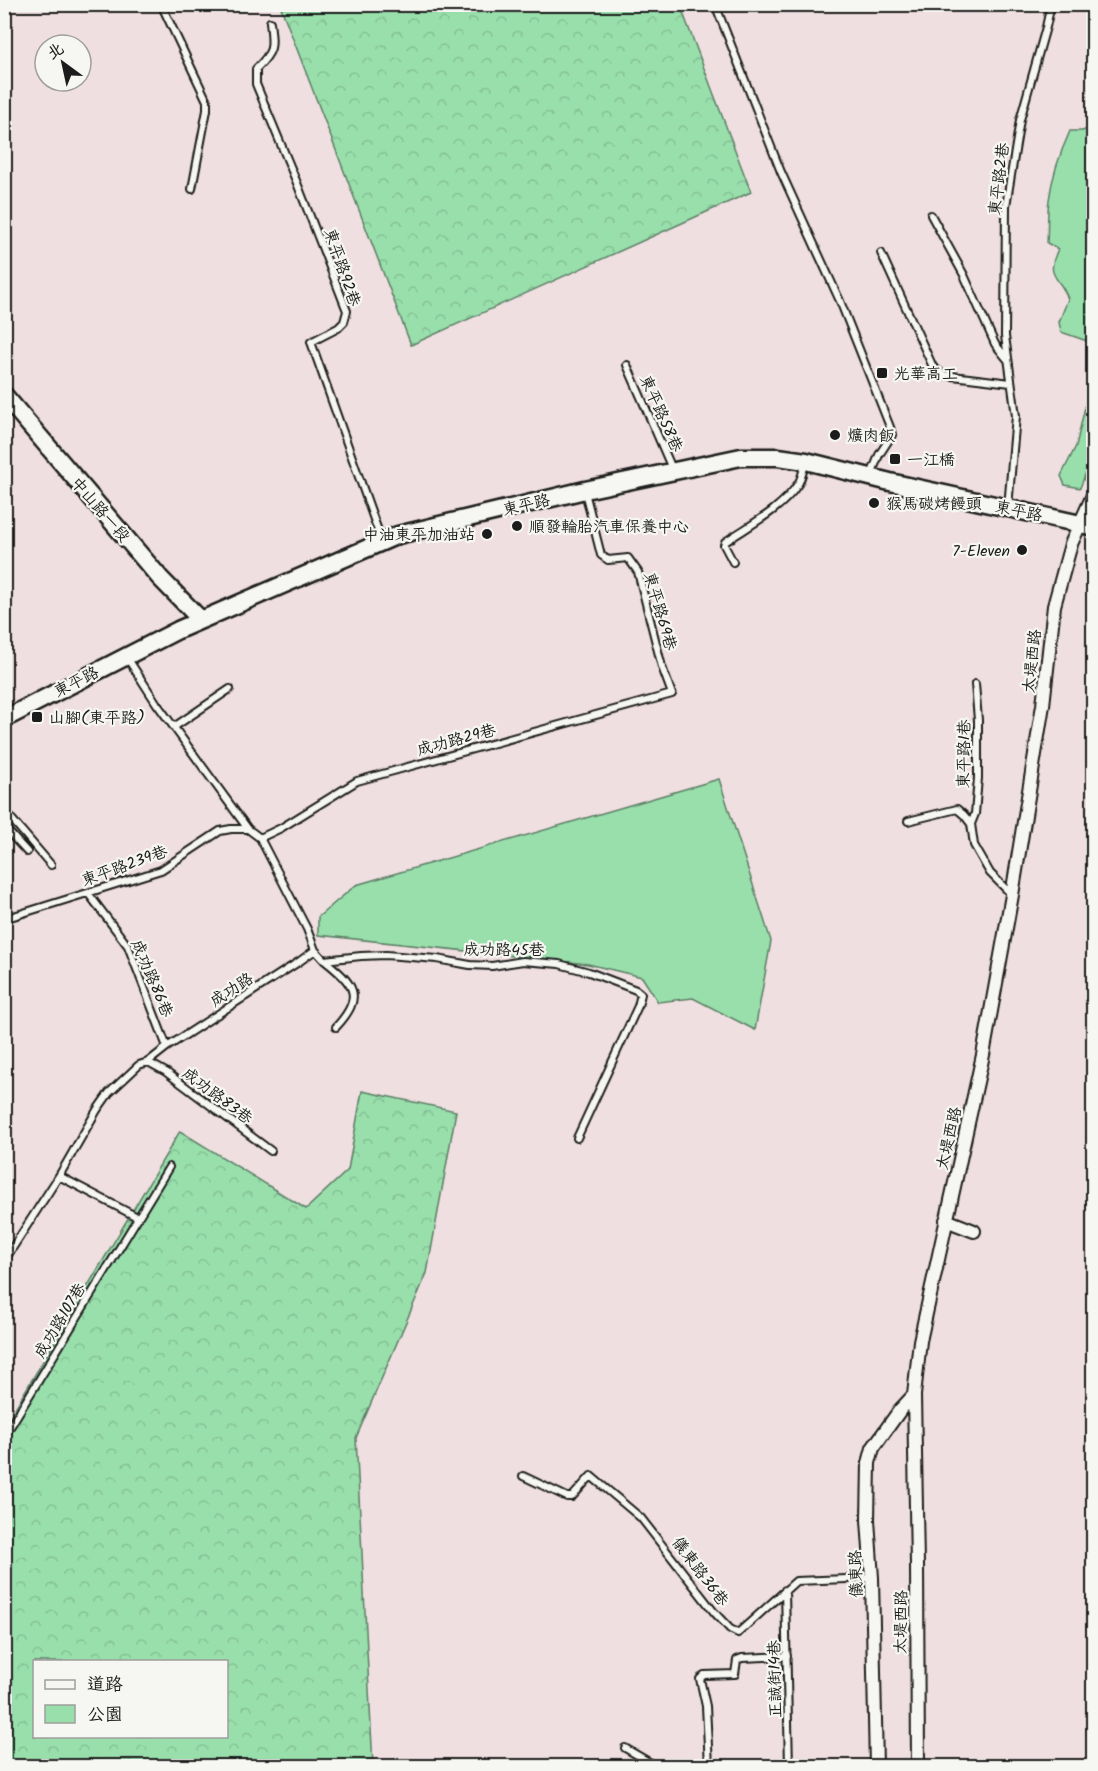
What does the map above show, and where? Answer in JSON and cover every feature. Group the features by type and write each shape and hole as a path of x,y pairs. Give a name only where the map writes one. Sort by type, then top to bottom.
{"main road":[{"name":"中山路一段","path":"4,395 160,578 201,620"},
{"name":"東平路","path":"4,719 201,620 398,535 585,490 741,457 778,457 806,461 890,482 1087,525"}],"street":[{"name":"太堤西路","path":"918,1767 914,1395 920,1341 983,1055 1043,705 1054,606 1064,563 1071,544 1087,525 1094,493"},
{"path":"946,1220 974,1231"},
{"name":"儀東路","path":"876,1767 872,1578 868,1520 869,1463 871,1452 900,1410 914,1395"}],"lane":[{"path":"161,4 207,101 192,189"},
{"path":"715,4 781,172 840,301 890,427 892,435 879,454 870,476"},
{"name":"東平路2巷","path":"1008,508 1016,416 1005,336 1006,206 1020,120 1051,4"},
{"name":"東平路92巷","path":"270,22 272,39 270,55 256,69 256,84 347,311 344,322 338,328 311,342 382,543"},
{"name":"東平路2巷","path":"931,215 963,275 994,344 1008,360"},
{"path":"881,253 933,367 944,375 1011,383"},
{"name":"東平路58巷","path":"627,365 674,471"},
{"path":"733,562 724,545 725,542 774,509 798,483 806,461"},
{"name":"東平路69巷","path":"585,490 601,555 608,560 628,558 638,572 662,667 672,694"},
{"path":"126,656 157,704 248,829 260,838 307,929 315,950 341,974 352,990 353,1006 336,1027"},
{"name":"東平路1巷","path":"971,824 975,814 978,778 978,720 975,684"},
{"path":"174,727 230,689"},
{"name":"成功路29巷","path":"260,838 357,781 672,694"},
{"name":"東平路1巷","path":"908,821 957,809 971,824 974,845 990,873 1012,895"},
{"path":"4,810 51,865"},
{"path":"4,827 27,852"},
{"name":"東平路239巷","path":"4,919 160,870 179,860 220,831 231,828 248,829"},
{"name":"成功路86巷","path":"88,893 128,946 167,1047"},
{"name":"成功路","path":"4,1261 109,1094 139,1065 148,1062 167,1047 315,950"},
{"name":"成功路45巷","path":"324,960 386,955 437,959 470,965 492,966 523,961 559,964 589,972 636,990 641,994 638,1006 577,1138"},
{"name":"成功路83巷","path":"148,1062 166,1072 271,1151"},
{"name":"成功路107巷","path":"4,1437 169,1167"},
{"path":"59,1176 137,1217"},
{"name":"儀東路36巷","path":"523,1476 560,1494 572,1497 591,1476 642,1518 714,1612 730,1629 738,1633 796,1581 872,1578"},
{"name":"正誠街14巷","path":"785,1590 789,1767"},
{"path":"709,1767 706,1706 700,1679 704,1676 735,1674 738,1660 742,1658 787,1656"},
{"path":"625,1748 656,1767"}],"green space":[{"path":"280,5 680,5 751,192 411,345"},
{"path":"1093,125 1093,347 1087,341 1061,332 1059,322 1068,299 1053,272 1058,249 1047,243 1050,191 1063,148 1070,131 1083,131"},
{"path":"1093,372 1093,454 1080,488 1065,485 1061,476 1076,446"},
{"path":"719,779 771,941 755,1030 693,998 658,1002 642,977 588,964 318,935 318,917 356,885"},
{"path":"362,1091 456,1111 427,1273 356,1438 373,1766 5,1766 5,1425 180,1131 306,1209 348,1170"}],"place":[{"name":"光華高工","path":"882,373"},
{"name":"爌肉飯","path":"835,435"},
{"name":"一江橋","path":"895,459"},
{"name":"猴馬碳烤饅頭","path":"874,503"},
{"name":"順發輪胎汽車保養中心","path":"517,526"},
{"name":"中油東平加油站","path":"487,534"},
{"name":"7-Eleven","path":"1022,550"},
{"name":"山腳(東平路)","path":"37,717"}]}
